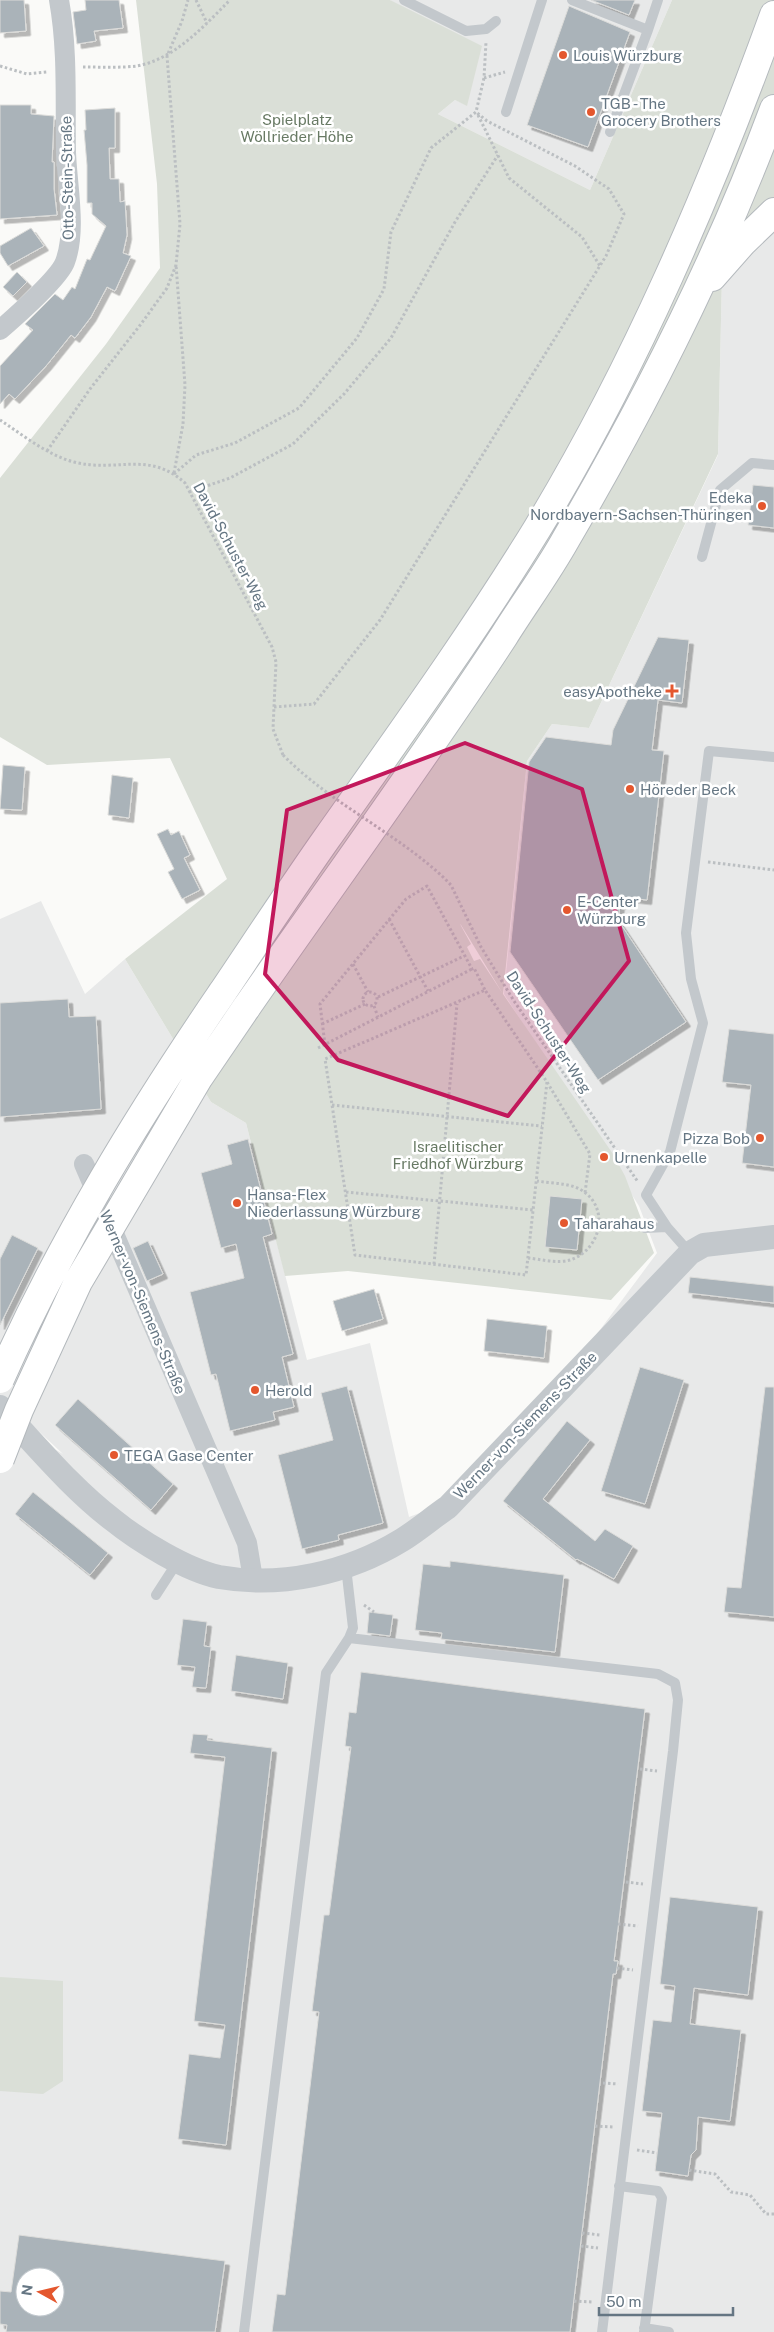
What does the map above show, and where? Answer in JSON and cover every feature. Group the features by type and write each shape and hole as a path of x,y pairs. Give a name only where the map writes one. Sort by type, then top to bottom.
{"highway":[{"path":"0,1379 52,1270 89,1202 170,1069 325,841 448,669 537,528 588,441 635,349 706,191 738,115 774,15"},
{"path":"0,1459 19,1410 78,1282 189,1094 246,1008 452,715 565,541 618,446 691,301 755,160 774,109"},
{"path":"691,301 742,243 774,212"}],"street":[{"name":"Otto-Stein-Straße","path":"0,330 37,296 65,263 71,235 66,152 66,70 59,0"},
{"name":"Werner-von-Siemens-Straße","path":"84,1164 247,1543 253,1580"},
{"name":"Werner-von-Siemens-Straße","path":"0,1407 67,1478 112,1520 152,1548 178,1561 218,1576 253,1580 293,1579 346,1567 401,1541 448,1507 690,1253 704,1245 774,1237"}],"lane":[{"path":"404,0 466,31 486,29 496,21"},
{"path":"506,112 542,0"},
{"path":"572,0 648,30"},
{"path":"610,132 658,0"},
{"path":"702,557 720,490 752,463 774,465"},
{"path":"690,1253 667,1227 646,1196 670,1152 703,1023 691,979 686,933 709,751 774,757"},
{"path":"645,1228 667,1227"},
{"path":"156,1595 178,1561"},
{"path":"244,2332 326,1673 350,1638 353,1628 346,1567"},
{"path":"350,1638 658,1674 675,1683 678,1700 673,1751 602,2332"},
{"path":"620,2186 652,2189 658,2191 662,2198 644,2330 669,2332"}],"path":[{"path":"174,474 183,424 185,385 176,265 180,224 167,56 182,21 188,0"},
{"path":"196,0 206,24"},
{"path":"0,66 27,74 79,67 137,66 167,56 206,24 230,0"},
{"path":"174,474 196,455 235,443 299,408 358,338 384,289 391,232 431,148 476,112 484,78 486,29"},
{"path":"484,78 519,68"},
{"path":"476,112 509,178 582,237 600,266"},
{"path":"274,707 314,704 380,620 600,266 624,214 609,189 575,166 487,121 476,112"},
{"path":"189,492 230,478 293,444 344,394 392,338 455,222 498,156"},
{"path":"47,451 90,389 162,295 176,265"},
{"name":"David-Schuster-Weg","path":"0,420 47,451 74,462 97,466 153,464 174,474 185,483 272,647 276,662 273,729 284,755 303,776 422,858 451,885 481,948 514,1001 646,1196"},
{"path":"695,860 774,870"},
{"path":"325,1044 320,1004 406,899 427,886 464,956 472,969 474,968 485,990 547,1082 590,1154 586,1193"},
{"path":"390,919 428,991"},
{"path":"378,997 464,956"},
{"path":"353,964 368,992"},
{"path":"318,1048 472,969"},
{"path":"485,990 457,1004 325,1059 355,1255 526,1275 547,1082"},
{"path":"368,992 374,993 378,997"},
{"path":"368,992 363,998 365,1004 369,1007 374,1006 378,1002 378,997"},
{"path":"322,1024 365,1004"},
{"path":"434,1264 457,1004"},
{"path":"374,1006 378,1017"},
{"path":"332,1105 542,1126"},
{"path":"528,1258 568,1261 582,1255 593,1244 598,1226 599,1217 594,1204 586,1193 576,1187 537,1181"},
{"path":"346,1192 533,1210"},
{"path":"598,1226 645,1228"},
{"path":"656,1781 659,1762"},
{"path":"640,1769 658,1771"},
{"path":"642,1893 645,1875"},
{"path":"626,1882 644,1884"},
{"path":"637,1935 639,1918"},
{"path":"618,1924 638,1926"},
{"path":"632,1980 634,1961"},
{"path":"617,1968 633,1970"},
{"path":"617,2093 620,2075"},
{"path":"603,2082 618,2084"},
{"path":"612,2134 614,2118"},
{"path":"595,2126 613,2127"},
{"path":"689,2170 715,2174 731,2192 750,2195 766,2214 774,2214"},
{"path":"597,2257 601,2227"},
{"path":"582,2233 600,2236"},
{"path":"581,2246 598,2248"},
{"path":"591,2312 593,2293"},
{"path":"574,2301 592,2302"}],"highlighted area":[{"path":"465,743 582,789 629,961 508,1116 338,1060 265,974 287,810"}],"shaded area":[{"path":"390,0 672,0 590,190 438,114 455,100 467,105 395,4"},
{"path":"774,219 774,2332 0,2332 0,1418 63,1454 0,1395 0,919 41,901 85,994 125,959 211,1102 246,1123 307,1360 370,1343 409,1517 481,1490 657,1253 639,1206 504,994 527,761 552,724 589,728 718,455 723,230"}],"green space":[{"path":"136,0 390,0 482,46 467,106 455,100 438,114 590,190 672,0 774,0 774,219 723,231 718,454 589,728 552,724 527,761 503,994 613,1154 625,1176 654,1253 611,1300 348,1271 285,1276 246,1123 211,1102 125,959 227,879 170,758 47,765 0,737 0,478 106,344 160,268 157,184","holes":["460,924 503,994 480,959 474,961 467,947 471,944"]},
{"path":"0,1977 63,1981 63,2081 43,2094 0,2091"}],"building":[{"path":"0,0 24,0 26,31 0,33"},
{"path":"85,0 119,0 123,28 94,31 96,41 77,44 73,12 86,10"},
{"path":"591,0 635,0 629,15"},
{"path":"569,6 630,32 588,147 527,125"},
{"path":"0,105 31,105 31,114 54,116 52,162 54,162 54,189 57,215 0,219"},
{"path":"115,108 115,148 109,148 110,179 119,179 120,202 125,201 127,235 123,253 131,256 115,291 107,287 91,317 75,338 71,335 46,366 15,399 9,394 0,404 0,366 33,330 25,324 55,294 63,300 72,287 75,289 87,259 90,260 106,226 92,214 92,203 87,203 85,110"},
{"path":"31,228 44,246 8,266 0,253 0,246"},
{"path":"17,272 27,282 13,296 3,287"},
{"name":"Edeka Nordbayern-Sachsen-Thüringen","path":"753,485 774,487 774,528 748,525"},
{"name":"E-Center Würzburg","path":"658,637 689,640 682,703 658,700 652,750 664,751 647,900 621,897 618,920 686,1022 598,1080 510,952 529,762 546,737 611,745 613,730"},
{"path":"3,765 25,767 22,810 0,809"},
{"path":"112,775 133,778 129,818 108,815"},
{"path":"168,829 171,835 179,831 190,855 184,858 200,890 182,899 168,872 174,869 157,834"},
{"path":"68,999 69,1017 96,1016 101,1109 0,1117 0,1003"},
{"path":"729,1029 774,1034 774,1167 742,1163 751,1085 722,1082"},
{"path":"248,1139 272,1234 263,1237 293,1354 282,1357 294,1407 273,1412 275,1420 230,1431 216,1374 211,1375 190,1292 244,1278 236,1244 221,1248 201,1173 232,1164 227,1145"},
{"name":"Taharahaus","path":"550,1196 582,1199 577,1250 545,1247"},
{"path":"12,1235 38,1248 0,1325 0,1259"},
{"path":"148,1241 163,1274 147,1281 133,1248"},
{"path":"690,1277 774,1286 774,1303 688,1293"},
{"path":"374,1289 383,1319 342,1331 333,1301"},
{"path":"487,1319 547,1326 544,1358 484,1351"},
{"path":"640,1367 684,1380 645,1504 601,1491"},
{"path":"347,1386 383,1523 338,1535 339,1540 302,1549 278,1455 333,1440 321,1393"},
{"path":"765,1387 774,1387 774,1617 724,1612 727,1587 741,1588"},
{"name":"TEGA Gase Center","path":"78,1399 173,1484 151,1510 55,1425"},
{"path":"567,1421 590,1440 543,1499 595,1541 605,1529 633,1546 614,1579 576,1560 503,1501"},
{"path":"33,1492 108,1553 90,1575 15,1514"},
{"path":"450,1561 564,1575 555,1652 441,1639 442,1633 415,1630 423,1564 450,1567"},
{"path":"369,1612 393,1615 390,1636 367,1633"},
{"path":"183,1619 207,1622 204,1646 211,1647 206,1688 192,1687 195,1667 177,1665"},
{"path":"236,1655 288,1663 283,1699 231,1691"},
{"path":"361,1672 645,1709 614,1961 618,1961 616,1974 613,1974 570,2332 272,2332 277,2294 285,2295 319,2012 312,2011 324,1915 329,1915 351,1747 345,1746 349,1712 356,1713"},
{"path":"193,1734 208,1735 207,1740 272,1748 226,2145 178,2139 189,2054 220,2058 225,2025 194,2021 225,1757 190,1753"},
{"path":"670,1897 758,1907 748,1995 694,1988 690,2024 741,2030 730,2121 698,2117 696,2150 691,2155 688,2176 655,2171 662,2113 642,2111 653,2020 671,2022 675,1986 660,1984"},
{"path":"19,2235 225,2261 215,2332 6,2332 7,2325 0,2324 0,2291 11,2292"}],"place":[{"name":"Louis Würzburg","path":"563,55"},
{"name":"TGB - The Grocery Brothers","path":"591,112"},
{"name":"Edeka Nordbayern-Sachsen-Thüringen","path":"762,506"},
{"name":"easyApotheke","path":"672,691"},
{"name":"Höreder Beck","path":"630,789"},
{"name":"E-Center Würzburg","path":"567,910"},
{"name":"Pizza Bob","path":"760,1138"},
{"name":"Urnenkapelle","path":"604,1157"},
{"name":"Hansa-Flex Niederlassung Würzburg","path":"237,1203"},
{"name":"Taharahaus","path":"564,1223"},
{"name":"Herold","path":"255,1390"},
{"name":"TEGA Gase Center","path":"114,1455"}],"park label":[{"name":"Spielplatz Wöllrieder Höhe","path":"297,128"},
{"name":"Israelitischer Friedhof Würzburg","path":"458,1154"}]}
